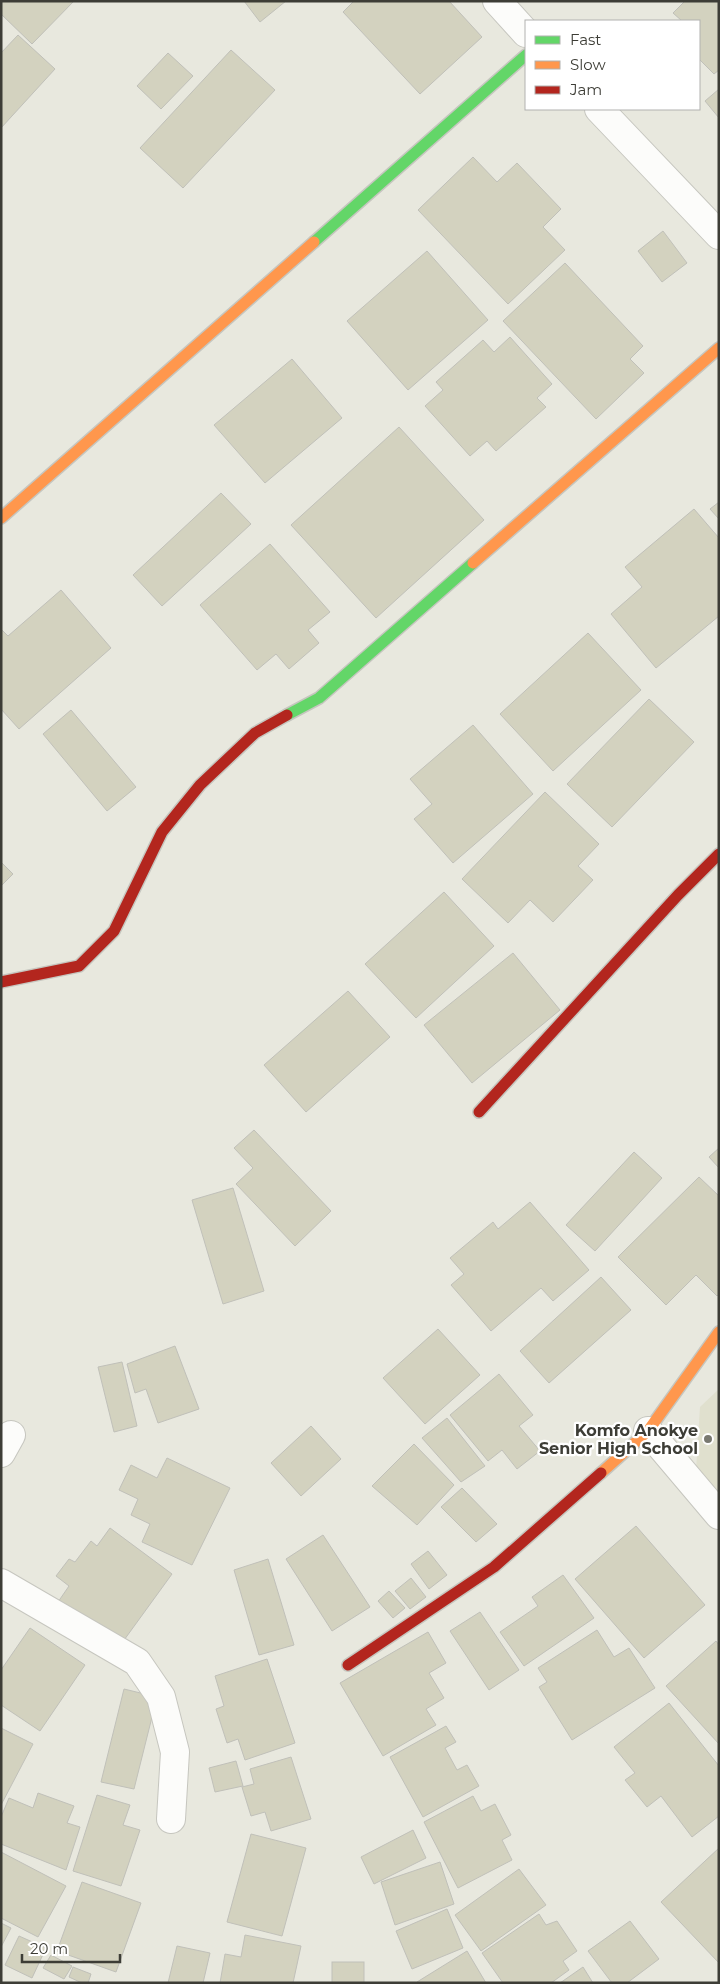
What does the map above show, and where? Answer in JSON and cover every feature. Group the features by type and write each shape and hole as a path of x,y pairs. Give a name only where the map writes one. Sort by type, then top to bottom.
{"street":[{"path":"497,1 525,32"},
{"path":"1,518 525,56"},
{"path":"599,110 719,234"},
{"path":"1,982 80,966 114,931 162,832 200,785 255,733 320,698 719,348"},
{"path":"479,1112 678,895 719,854"},
{"path":"348,1665 494,1567 648,1431 719,1332"},
{"path":"648,1431 719,1514"},
{"path":"1,1583 137,1662 160,1697 175,1752 171,1819"}],"shaded area":[{"name":"Komfo Anokye Senior High School","path":"719,1389 719,1496 696,1471 700,1407"}],"building":[{"path":"1,1 74,1 32,44 1,14"},
{"path":"244,1 286,1 260,22"},
{"path":"354,1 449,1 482,37 420,94 343,12"},
{"path":"685,1 719,1 719,70 714,74 700,60 700,20 681,20 673,13"},
{"path":"18,35 55,69 1,128 1,53"},
{"path":"231,50 275,90 183,188 140,148"},
{"path":"168,53 193,76 161,109 137,86"},
{"path":"719,89 719,118 705,101"},
{"path":"473,157 497,182 517,163 561,209 543,227 565,250 508,304 418,210"},
{"path":"663,231 687,263 662,282 638,251"},
{"path":"427,251 488,320 408,390 347,321"},
{"path":"565,263 643,346 630,359 644,373 596,419 503,321"},
{"path":"510,337 552,384 537,398 546,407 496,451 487,441 470,456 425,406 443,390 436,382 483,340 494,352"},
{"path":"292,359 342,418 265,483 214,425"},
{"path":"399,427 484,520 376,618 291,525"},
{"path":"221,493 251,524 162,606 133,575"},
{"path":"719,502 719,519 710,509"},
{"path":"694,509 719,538 719,616 656,668 611,614 642,587 625,567"},
{"path":"270,544 330,612 308,630 319,643 289,669 276,654 257,670 200,605"},
{"path":"61,590 111,648 19,729 1,709 1,629 8,636"},
{"path":"588,633 641,690 553,771 500,714"},
{"path":"649,699 694,742 612,827 567,784"},
{"path":"71,710 136,787 107,811 43,734"},
{"path":"473,725 533,794 453,863 414,819 432,804 410,779"},
{"path":"545,792 599,844 578,866 593,880 553,922 530,900 508,923 462,879"},
{"path":"1,862 13,874 1,886"},
{"path":"444,892 494,946 416,1018 365,964"},
{"path":"513,953 560,1010 472,1083 424,1025"},
{"path":"348,991 390,1037 306,1112 264,1065"},
{"path":"254,1130 331,1211 295,1246 236,1184 253,1168 234,1148"},
{"path":"719,1148 719,1168 709,1157"},
{"path":"634,1152 662,1178 595,1251 566,1225"},
{"path":"699,1177 719,1196 719,1294 717,1296 696,1275 666,1305 618,1257"},
{"path":"233,1188 264,1291 223,1304 192,1200"},
{"path":"530,1202 589,1270 553,1301 541,1288 491,1331 451,1285 464,1274 450,1258 493,1222 498,1229"},
{"path":"601,1277 631,1310 549,1383 520,1351"},
{"path":"438,1329 480,1375 425,1424 383,1378"},
{"path":"175,1346 199,1409 158,1423 146,1389 135,1393 127,1364"},
{"path":"122,1362 137,1426 114,1432 98,1367"},
{"path":"499,1374 533,1415 519,1426 540,1451 517,1469 502,1450 488,1461 450,1415"},
{"path":"447,1418 485,1466 461,1482 422,1438"},
{"path":"311,1426 341,1459 301,1496 271,1463"},
{"path":"414,1444 454,1485 417,1525 372,1486"},
{"path":"167,1458 230,1488 192,1565 142,1542 150,1524 131,1515 138,1499 119,1490 131,1465 157,1478"},
{"path":"462,1488 497,1524 476,1542 441,1507"},
{"path":"636,1526 705,1605 644,1658 575,1579"},
{"path":"110,1528 172,1574 119,1647 58,1602 69,1586 56,1576 69,1559 75,1562 91,1541 97,1546"},
{"path":"323,1535 370,1607 332,1631 286,1559"},
{"path":"428,1551 447,1575 429,1589 411,1564"},
{"path":"268,1559 294,1645 259,1655 234,1570"},
{"path":"563,1575 594,1618 524,1666 500,1632 538,1606 532,1597"},
{"path":"411,1578 426,1597 410,1609 395,1591"},
{"path":"389,1591 405,1608 393,1618 378,1601"},
{"path":"480,1612 519,1670 489,1690 450,1631"},
{"path":"30,1628 85,1665 40,1731 1,1705 1,1670"},
{"path":"597,1630 614,1657 629,1648 655,1688 572,1740 539,1687 547,1682 538,1668"},
{"path":"428,1632 446,1663 429,1673 444,1698 426,1709 436,1725 383,1756 340,1683"},
{"path":"716,1641 719,1645 719,1744 666,1686"},
{"path":"267,1659 295,1743 245,1760 238,1739 227,1743 216,1709 224,1706 215,1676"},
{"path":"124,1689 157,1697 134,1789 101,1782"},
{"path":"669,1703 719,1766 719,1816 692,1837 661,1796 647,1807 625,1780 635,1773 614,1747"},
{"path":"446,1726 456,1742 445,1748 457,1770 467,1765 479,1786 423,1817 390,1757"},
{"path":"1,1728 33,1744 1,1805"},
{"path":"291,1757 311,1819 271,1831 265,1812 251,1816 242,1787 254,1784 250,1769"},
{"path":"236,1761 243,1786 215,1792 209,1768"},
{"path":"38,1793 74,1806 67,1823 80,1827 66,1870 1,1844 1,1817 9,1798 33,1808"},
{"path":"97,1795 130,1805 123,1825 140,1830 121,1886 73,1871"},
{"path":"473,1796 481,1811 495,1804 511,1835 502,1840 512,1860 458,1888 424,1822"},
{"path":"413,1830 426,1858 374,1884 361,1857"},
{"path":"251,1834 306,1848 282,1936 227,1922"},
{"path":"719,1848 719,1963 661,1902"},
{"path":"1,1852 66,1886 38,1937 1,1918"},
{"path":"440,1862 454,1904 395,1925 381,1882"},
{"path":"519,1869 546,1905 481,1951 455,1915"},
{"path":"82,1882 141,1903 116,1972 57,1951"},
{"path":"447,1909 463,1948 412,1969 396,1931"},
{"path":"539,1914 546,1925 557,1921 577,1951 563,1961 569,1970 551,1983 503,1983 482,1953"},
{"path":"630,1921 659,1959 627,1983 612,1983 588,1951"},
{"path":"1,1923 11,1928 1,1947"},
{"path":"245,1935 301,1946 293,1983 220,1983 225,1954 241,1957"},
{"path":"19,1936 46,1948 32,1978 5,1965"},
{"path":"177,1946 210,1953 203,1983 168,1983"},
{"path":"467,1951 486,1983 417,1983 417,1982"},
{"path":"51,1955 72,1966 64,1979 43,1968"},
{"path":"332,1962 364,1962 364,1983 332,1983"},
{"path":"73,1967 91,1974 88,1983 82,1983 69,1977"},
{"path":"583,1967 593,1983 560,1983"}],"traffic: fast":[{"path":"314,242 525,56"},
{"path":"287,715 319,698 473,563"}],"traffic: slow":[{"path":"1,518 314,242"},
{"path":"473,563 719,348"},
{"path":"601,1473 648,1431 719,1332"}],"traffic: jam":[{"path":"1,982 79,966 114,931 162,832 200,785 255,733 287,715"},
{"path":"479,1112 678,895 719,854"},
{"path":"348,1665 494,1567 601,1473"}],"place":[{"name":"Komfo Anokye Senior High School","path":"708,1439"}]}
